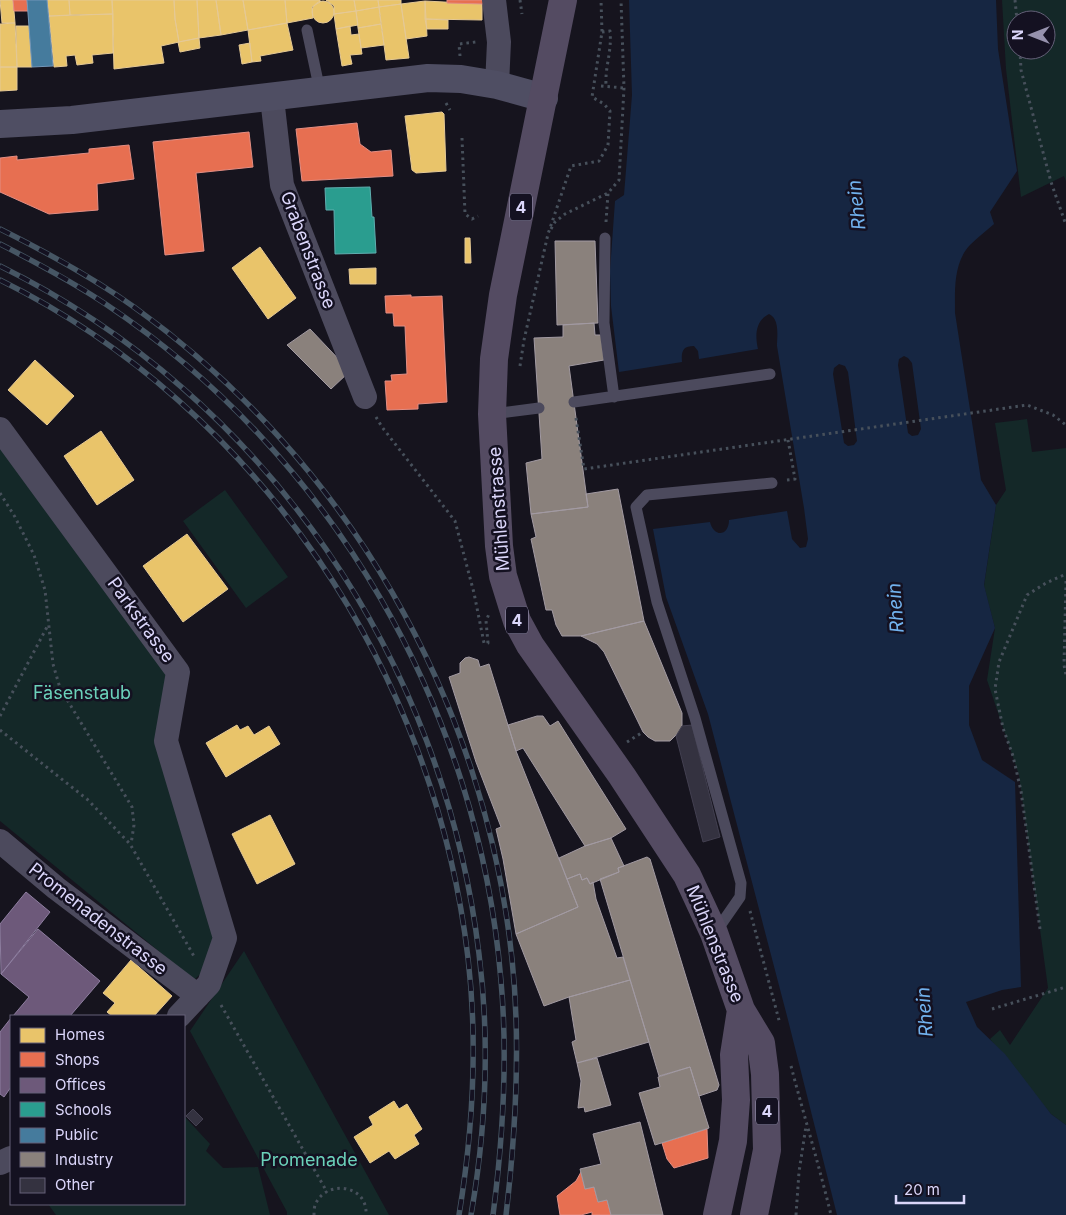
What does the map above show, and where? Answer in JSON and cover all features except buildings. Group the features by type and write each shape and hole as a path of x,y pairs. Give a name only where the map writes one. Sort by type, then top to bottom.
{"main road":[{"name":"4","path":"544,98 563,0"},
{"path":"0,124 72,120 272,98 428,78 461,79 497,85 544,98"},
{"name":"Mühlenstrasse","path":"544,98 499,317 494,360 492,414 499,546 503,576 517,621 530,645 622,776 687,875 714,933 741,1010 761,1043 765,1074 767,1150 754,1215"},
{"name":"Mühlenstrasse","path":"717,1215 733,1141 736,1100 734,1055 741,1010"}],"street":[{"path":"494,0 499,42 497,85"},
{"name":"Grabenstrasse","path":"272,98 282,185 365,397"},
{"name":"Parkstrasse","path":"0,428 178,672 166,741 225,938 203,990"},
{"name":"Promenadenstrasse","path":"0,841 56,888 203,990"},
{"path":"180,1015 203,990"}],"lane":[{"path":"307,30 320,91"},
{"path":"605,238 604,322 614,397"},
{"path":"574,402 770,374"},
{"path":"492,414 538,408"},
{"path":"714,933 740,897 741,883 695,718 657,602 636,507 647,495 772,482"}],"path":[{"path":"520,0 522,14"},
{"path":"520,373 524,340 548,234 571,166 599,160 608,145 610,111 604,104 592,97 602,32 601,0"},
{"path":"548,234 555,222 565,214 608,193 619,180 624,88 621,0"},
{"path":"602,32 610,31 611,46 605,74 606,86"},
{"path":"459,44 478,42"},
{"path":"1020,60 1021,70 1051,182 1066,225"},
{"path":"601,86 624,88"},
{"path":"462,138 464,214 472,219 478,216"},
{"path":"605,238 608,193"},
{"path":"365,397 382,427 455,521 474,593 484,643 488,642 486,621 489,613"},
{"path":"574,402 584,469 1027,405 1053,415 1066,425"},
{"path":"772,482 795,479 788,440"},
{"path":"0,493 15,517 34,555 44,590 53,664 60,688 132,807 134,825 130,844"},
{"path":"1040,929 1021,792 1013,756 1003,728 995,690 999,662 1027,595 1046,583 1066,574"},
{"path":"1066,581 1064,665 1066,675"},
{"path":"0,716 48,626"},
{"path":"0,730 88,800 130,844 203,990 327,1192"},
{"path":"626,742 643,732"},
{"path":"621,734 632,751"},
{"path":"741,883 781,1029"},
{"path":"992,1009 1066,987"},
{"path":"789,1058 832,1215"},
{"path":"796,1215 799,1172 806,1124"},
{"path":"314,1215 316,1203 327,1192 340,1188 353,1190 363,1199 366,1215"}],"green space":[{"path":"1002,0 1066,0 1066,181 1064,176 1021,197 1006,69"},
{"path":"1027,419 1032,452 1066,448 1066,1125 1051,1114 990,1039 1000,1030 1010,1045 1048,988 1019,775 987,680 995,628 984,586 996,505 1006,490 995,423"},
{"name":"Fäsenstaub","path":"0,445 170,672 156,743 220,940 212,963 194,980 0,821"},
{"path":"225,490 288,577 246,608 183,521"},
{"name":"Promenade","path":"244,951 389,1215 287,1215 190,1031"},
{"path":"185,1117 210,1144 206,1151 223,1168 258,1167 270,1215 56,1215 49,1205 185,1205"}],"water":[{"name":"Rhein","path":"629,0 996,0 998,49 1017,171 990,212 994,224 970,245 960,260 956,278 955,313 981,480 996,505 984,585 995,628 969,686 969,725 982,760 1015,782 1021,987 1002,990 966,1002 977,1027 1005,1054 1051,1114 1066,1125 1066,1215 837,1215 708,714 666,597 653,529 710,522 715,531 721,533 727,529 729,520 787,511 792,539 800,548 806,547 808,539 804,508 777,346 776,324 773,316 769,314 761,321 756,334 758,349 699,359 698,351 694,346 690,346 684,350 682,362 619,372 611,306 610,271 615,201 624,195 632,95","holes":["904,356 912,363 921,429 918,435 912,436 908,433 898,365 899,359","839,364 845,366 848,372 857,441 854,445 848,446 844,443 833,374 834,368"]}],"railway":[{"path":"0,229 102,285 134,307 210,368 279,437 340,512 392,593 436,679 471,769 497,863 512,959 517,1055 515,1119 506,1215"},
{"path":"0,244 68,281 107,305 188,366 261,436 325,514 380,598 426,688 462,783 487,881 501,981 504,1069 499,1157 493,1215"},
{"path":"0,266 96,321 182,388 259,464 326,549 382,642 427,741 459,846 479,954 484,1019 485,1085 480,1150 471,1215"},
{"path":"0,280 93,334 178,400 253,476 319,560 374,652 417,750 449,852 468,958 473,1022 471,1119 459,1215"}]}
